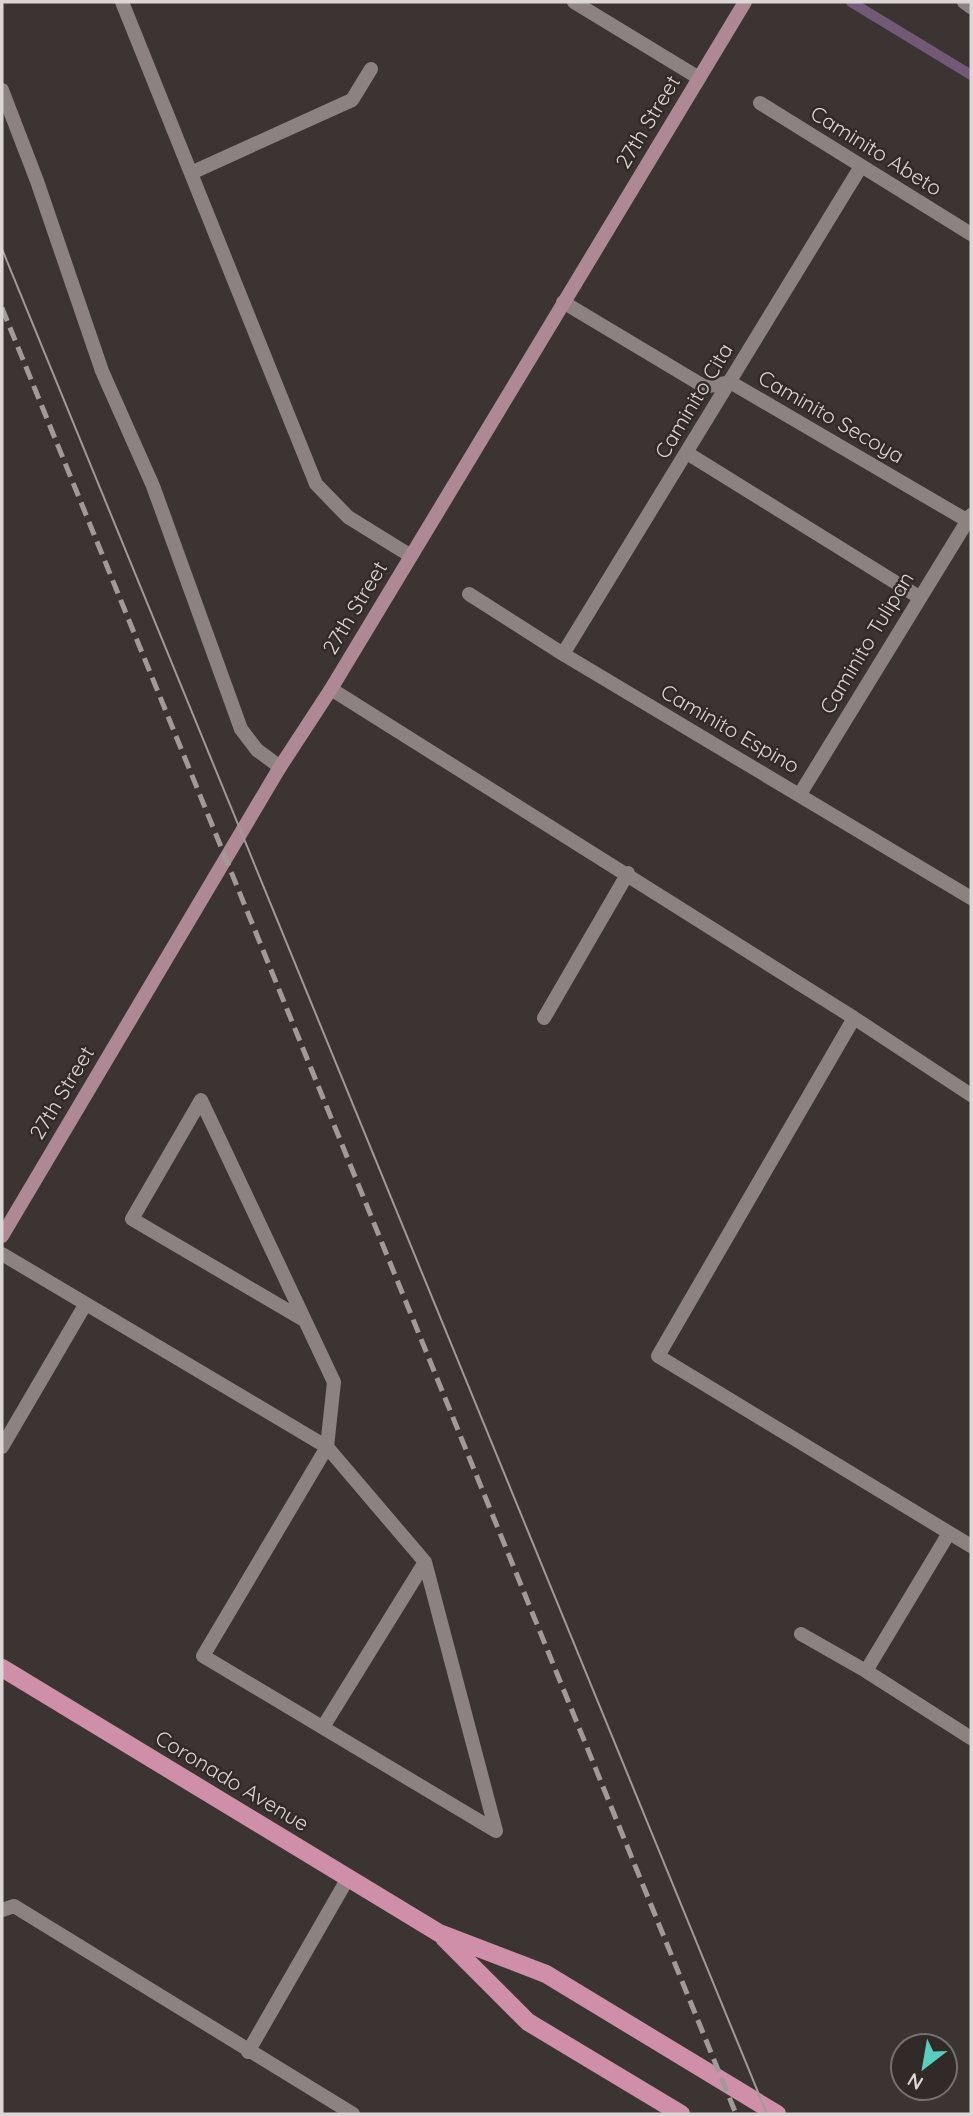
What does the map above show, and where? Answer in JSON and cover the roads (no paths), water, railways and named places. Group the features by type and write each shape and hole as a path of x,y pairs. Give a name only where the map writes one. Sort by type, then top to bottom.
{"main road":[{"name":"Coronado Avenue","path":"2,1668 439,1933 545,1974 777,2114"},
{"name":"Coronado Avenue","path":"439,1933 528,2022 681,2114"}],"street":[{"path":"122,2 316,484 348,517 411,556"},
{"path":"574,2 699,78"},
{"name":"27th Street","path":"2,1236 280,767 331,689 745,2"},
{"path":"964,2 971,6"},
{"path":"191,173 352,100 371,69"},
{"path":"2,90 37,181 102,370 153,486 242,729 257,750 280,767"},
{"name":"Caminito Abeto","path":"760,103 971,234"},
{"name":"Caminito Cita","path":"563,654 860,167"},
{"name":"Caminito Secoya","path":"563,302 705,387 730,382 969,518"},
{"path":"687,453 919,597"},
{"name":"Caminito Tulipan","path":"800,794 969,518"},
{"name":"Caminito Espino","path":"469,594 563,654 971,898"},
{"path":"331,689 628,873 971,1095"},
{"path":"544,1018 628,873"},
{"path":"853,1018 658,1356 971,1546"},
{"path":"2,1254 327,1447 425,1562 496,1831 203,1656 327,1447 334,1382 201,1100 132,1219 304,1320"},
{"path":"2,1447 86,1305"},
{"path":"866,1671 949,1533"},
{"path":"323,1727 425,1562"},
{"path":"801,1634 866,1671 971,1738"},
{"path":"248,2052 348,1878"},
{"path":"2,1910 14,1906 248,2052 354,2114"}],"waterway":[{"path":"851,2 971,75"}],"tram line":[{"path":"2,249 767,2114"}],"railway":[{"path":"2,308 736,2114"}]}
